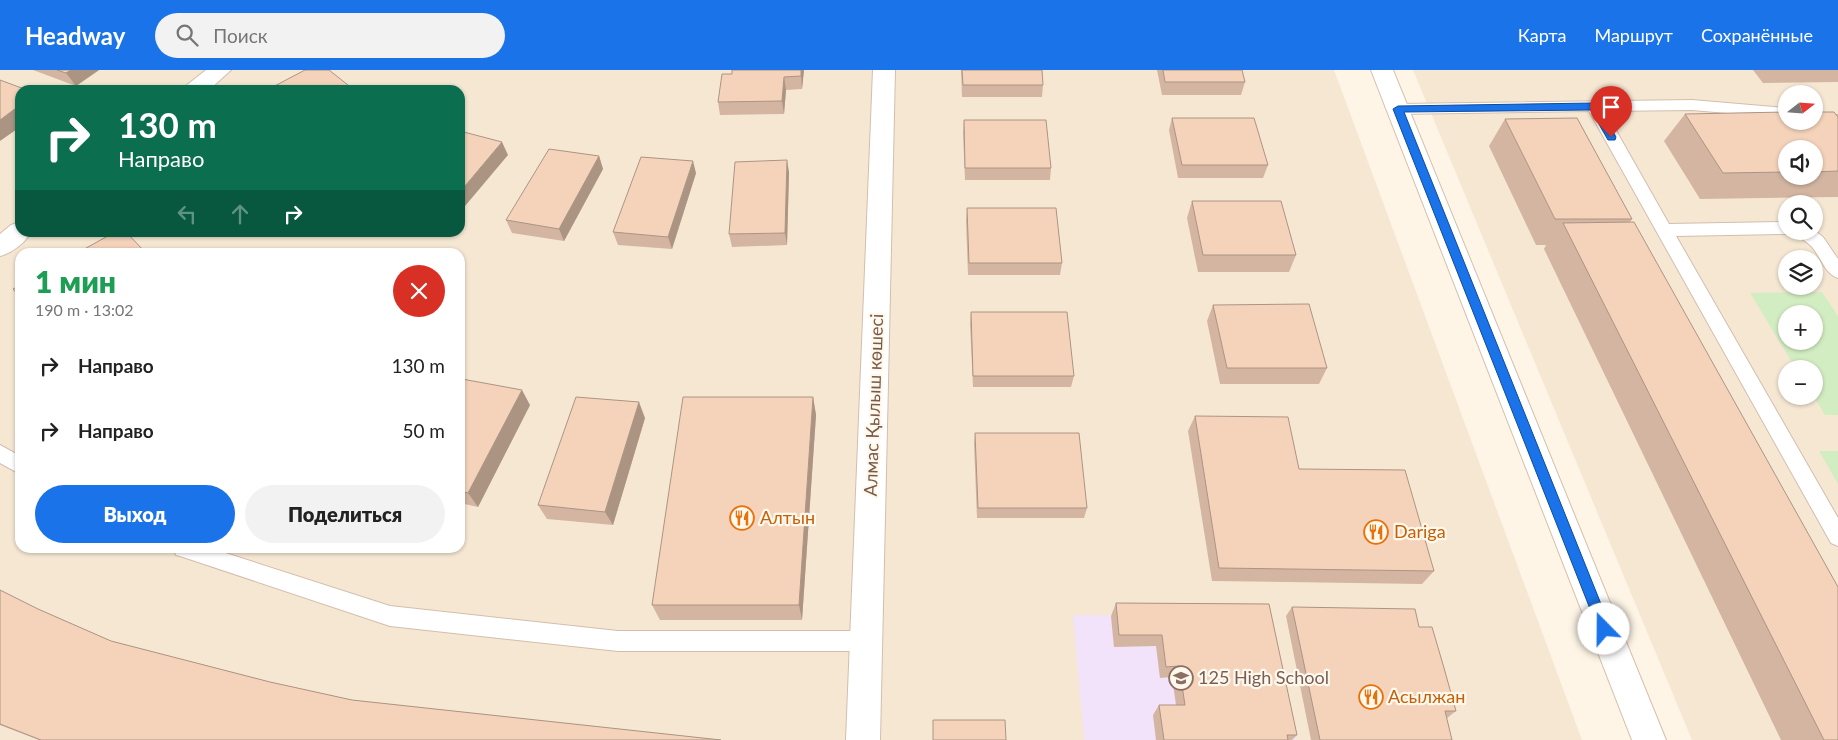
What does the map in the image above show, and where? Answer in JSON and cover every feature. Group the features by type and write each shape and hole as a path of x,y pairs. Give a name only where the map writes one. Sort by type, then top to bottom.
{"street":[{"path":"202,85 220,70"},
{"name":"Алмас Қылыш көшесі","path":"863,740 884,70"},
{"path":"1382,70 1649,740"},
{"path":"0,247 15,235"}],"lane":[{"path":"1398,109 1692,105 1778,112"},
{"path":"1594,106 1838,537"},
{"path":"1664,230 1778,228"},
{"path":"1816,240 1838,272"},
{"path":"0,454 15,463"},
{"path":"198,553 390,616 618,641 866,641"}],"shaded area":[{"path":"0,70 1334,70 1582,740 0,740"},
{"path":"1413,70 1838,70 1838,740 1692,740"},
{"name":"125 High School","path":"1073,615 1272,617 1296,740 1084,740"}],"green space":[{"path":"1750,293 1778,293 1778,295 1823,294 1838,316 1838,415 1825,415 1819,405 1823,405 1823,360 1791,360 1784,350 1823,350 1823,305 1778,305 1778,339"},
{"path":"1819,451 1838,451 1838,484"}],"building":[{"path":"57,70 71,70 66,73"},
{"path":"305,70 329,70 348,85 276,85"},
{"path":"732,70 801,70 801,76 784,77 782,101 718,102 722,74 732,74"},
{"path":"962,70 1042,70 1043,85 963,85"},
{"path":"1163,70 1242,70 1245,82 1165,82"},
{"path":"0,80 15,86 15,109 0,120"},
{"path":"1778,112 1778,130 1823,130 1823,112 1834,112 1838,117 1838,171 1823,172 1823,140 1778,140 1778,172 1723,173 1685,114"},
{"path":"1172,118 1254,118 1268,165 1182,165"},
{"path":"1577,118 1632,219 1555,219 1505,119"},
{"path":"964,120 1046,120 1051,168 965,168"},
{"path":"465,132 502,142 465,186"},
{"path":"549,149 599,156 559,229 506,220"},
{"path":"641,157 693,161 668,237 613,232"},
{"path":"787,160 785,233 729,234 735,162"},
{"path":"1192,201 1281,201 1296,255 1203,255"},
{"path":"967,208 1056,208 1062,263 969,263"},
{"path":"1634,222 1838,587 1838,740 1824,740 1563,223"},
{"path":"106,237 131,237 141,248 86,248"},
{"path":"1309,304 1327,368 1227,368 1213,305"},
{"path":"971,312 1067,312 1074,376 973,376"},
{"path":"465,380 522,390 468,493 465,492"},
{"path":"576,397 639,402 605,512 538,505"},
{"name":"Алтын","path":"683,397 813,397 799,605 652,605"},
{"path":"1195,416 1288,417 1299,469 1405,470 1434,571 1219,568"},
{"path":"975,433 1079,433 1087,508 978,508"},
{"path":"0,590 111,641 270,682 352,700 721,740 41,740 0,724"},
{"path":"1116,603 1269,604 1297,735 1287,735 1288,740 1164,740 1159,705 1185,705 1179,666 1166,667 1162,635 1119,635"},
{"name":"Асылжан","path":"1292,607 1415,609 1419,627 1432,627 1444,668 1456,711 1445,711 1452,740 1320,740"},
{"path":"933,720 1005,720 1006,740 933,740"}],"place":[{"name":"Алтын","path":"742,518"},
{"name":"Dariga","path":"1376,532"},
{"name":"125 High School","path":"1181,678"},
{"name":"Асылжан","path":"1371,697"}],"route":[{"path":"1604,629 1398,109 1594,106 1611,137"}]}
